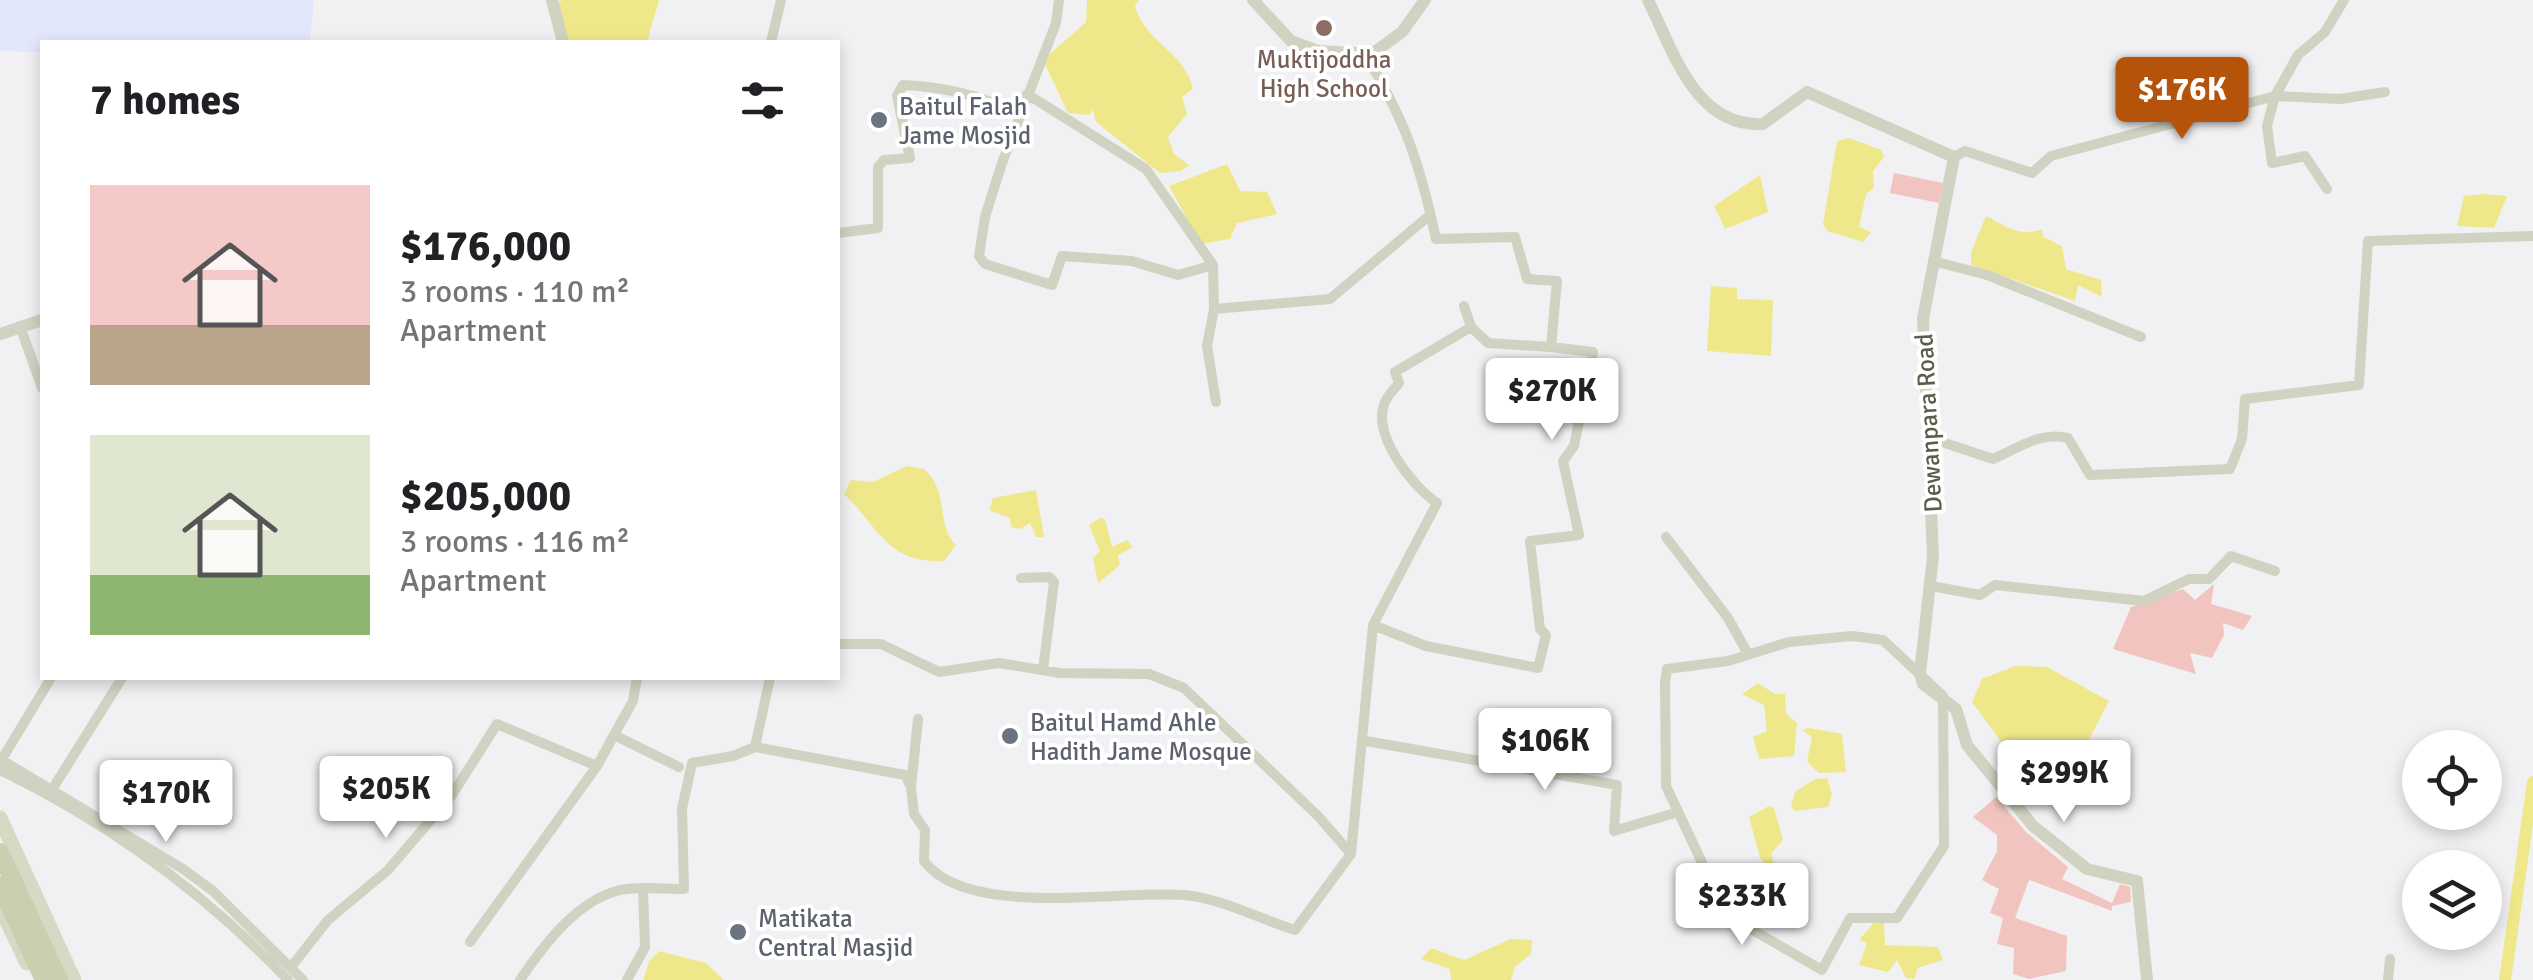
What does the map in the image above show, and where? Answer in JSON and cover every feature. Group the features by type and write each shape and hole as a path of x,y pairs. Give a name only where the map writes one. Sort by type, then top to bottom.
{"main road":[{"path":"0,818 74,980"},
{"path":"0,852 59,980"},
{"path":"0,885 44,980"},
{"path":"0,907 35,980"}],"street":[{"path":"552,0 562,40"},
{"path":"771,40 781,0"},
{"path":"1059,0 1056,23 984,217 980,256 986,264 1052,285 1062,256 1132,261 1178,275 1213,265"},
{"path":"1252,0 1291,42 1318,50 1372,54 1402,32 1425,0"},
{"path":"1648,0 1700,100 1726,118 1763,124 1808,92 1954,156 1965,151 2032,174 2050,156 2275,96 2340,99 2384,92"},
{"path":"2327,190 2305,156 2272,164 2267,126 2275,96 2298,55 2325,32 2344,0"},
{"path":"1364,53 1400,112 1436,239 1515,237 1527,279 1557,281 1551,347"},
{"path":"840,233 860,234 878,228 878,167 884,160 910,158 897,96 903,85 929,86 990,99 1020,114"},
{"path":"1027,94 1146,169 1213,265 1214,309 1207,346 1216,402"},
{"name":"Dewanpara Road","path":"1920,675 1932,586 1930,438 1921,354 1933,260 1954,156"},
{"path":"1214,309 1330,299 1430,215"},
{"path":"1930,438 1993,459 2038,437 2058,435 2068,438 2090,475 2230,469 2242,439 2245,399 2359,385 2368,241 2533,236"},
{"path":"1933,260 1987,276 2141,337"},
{"path":"1373,624 1426,646 1538,668 1546,635 1540,629 1530,540 1579,535 1564,461 1574,446 1593,352 1488,343 1472,327 1464,306"},
{"path":"0,334 40,321"},
{"path":"20,326 40,382"},
{"path":"918,719 912,787 914,814 925,830 924,860 936,876 990,892 1052,898 1091,894 1189,895 1294,930 1352,854 1366,742 1373,624 1437,503 1406,471 1383,426 1384,403 1399,382 1395,372 1472,327"},
{"path":"1666,537 1728,618 1748,654 1740,658"},
{"path":"1932,586 1980,595 1995,585 2144,601 2189,579 2209,579 2231,556 2275,571"},
{"path":"1021,578 1049,577 1054,582 1043,670"},
{"path":"1943,696 1944,846 1897,918 1850,918 1822,970 1763,938 1727,907 1666,786 1668,669 1740,658 1788,642 1852,636 1883,640 1920,675 1923,684 1943,696 1956,709 1967,745 2033,826 2087,870 2138,881 2147,980"},
{"path":"840,644 881,644 940,672 999,663 1043,670 1150,674 1184,688 1319,816 1352,854"},
{"path":"1,762 51,680"},
{"path":"53,788 121,680"},
{"path":"470,942 597,766 633,701 638,680"},
{"path":"755,746 770,680"},
{"path":"290,966 328,920 388,870 452,795 497,724 597,766"},
{"path":"614,735 679,766"},
{"path":"1366,742 1617,785 1614,830 1678,812"},
{"path":"520,980 537,953 570,921 621,890 684,889 682,809 692,763 734,756 755,746 905,775 912,787"},
{"path":"1,762 53,788 213,891 303,980"},
{"path":"1,762 173,873 234,923 288,980"},
{"path":"627,980 644,947 643,890"},
{"path":"2388,980 2390,959"}],"shaded area":[{"path":"0,0 314,0 310,40 40,40 40,52 0,51"},
{"path":"659,0 648,40 566,40 556,2"},
{"path":"1087,0 1139,0 1135,6 1140,19 1189,76 1193,89 1182,97 1187,114 1168,137 1174,154 1189,165 1181,171 1160,173 1096,122 1093,110 1089,115 1068,113 1043,60 1086,22"},
{"path":"1849,138 1881,150 1884,157 1873,171 1874,188 1866,194 1859,227 1871,232 1863,242 1827,231 1823,224 1837,141"},
{"path":"1227,164 1240,191 1267,192 1277,214 1237,223 1230,239 1201,244 1169,186"},
{"path":"1894,173 1943,183 1939,203 1890,193"},
{"path":"1760,175 1768,212 1725,229 1714,206"},
{"path":"2464,196 2507,196 2494,228 2457,226"},
{"path":"1986,216 2020,231 2042,229 2043,237 2062,246 2066,269 2101,280 2102,297 2078,285 2075,301 1971,265 1971,252"},
{"path":"1711,286 1737,288 1737,299 1773,300 1771,356 1707,351"},
{"path":"907,466 924,469 937,487 946,527 956,545 944,561 924,560 896,550 844,494 851,480 873,482"},
{"path":"1036,490 1044,537 1036,537 1030,523 1020,529 1011,527 1010,518 989,510 993,498"},
{"path":"1105,519 1112,547 1127,540 1133,547 1118,555 1120,565 1098,583 1093,558 1100,551 1089,525"},
{"path":"2214,584 2211,604 2252,616 2243,630 2223,623 2224,635 2212,658 2190,653 2196,674 2113,649 2131,607 2183,589 2195,600"},
{"path":"2015,666 2047,667 2109,701 2061,793 2016,762 1972,702 1982,679"},
{"path":"1758,683 1775,694 1785,694 1786,714 1797,723 1794,756 1759,759 1753,737 1767,731 1764,705 1742,694"},
{"path":"1802,730 1842,734 1846,772 1819,773 1807,761 1812,737"},
{"path":"1827,778 1832,794 1828,807 1794,811 1791,806 1795,792 1815,779"},
{"path":"1996,797 2026,832 2068,867 2062,879 2112,903 2120,884 2130,887 2131,902 2112,906 2112,911 2029,880 2015,918 2067,936 2066,971 2029,979 2013,974 2014,948 1997,944 2003,918 1990,913 1999,889 1982,880 1997,851 1997,835 1973,817"},
{"path":"1769,806 1774,808 1783,840 1771,854 1779,879 1760,858 1749,817"},
{"path":"1876,920 1884,922 1885,945 1938,947 1943,960 1918,968 1914,979 1906,978 1897,960 1888,972 1859,965 1867,943 1859,940"},
{"path":"1511,939 1532,940 1531,954 1515,967 1511,980 1451,980 1450,969 1421,959 1431,948 1464,960"},
{"path":"659,951 706,963 724,980 643,980 649,962"}],"waterway":[{"path":"2505,980 2533,782"}],"place":[{"name":"Muktijoddha High School","path":"1324,28"},
{"name":"Baitul Falah Jame Mosjid","path":"879,120"},
{"name":"Baitul Hamd Ahle Hadith Jame Mosque","path":"1010,736"},
{"name":"Matikata Central Masjid","path":"738,932"}]}
